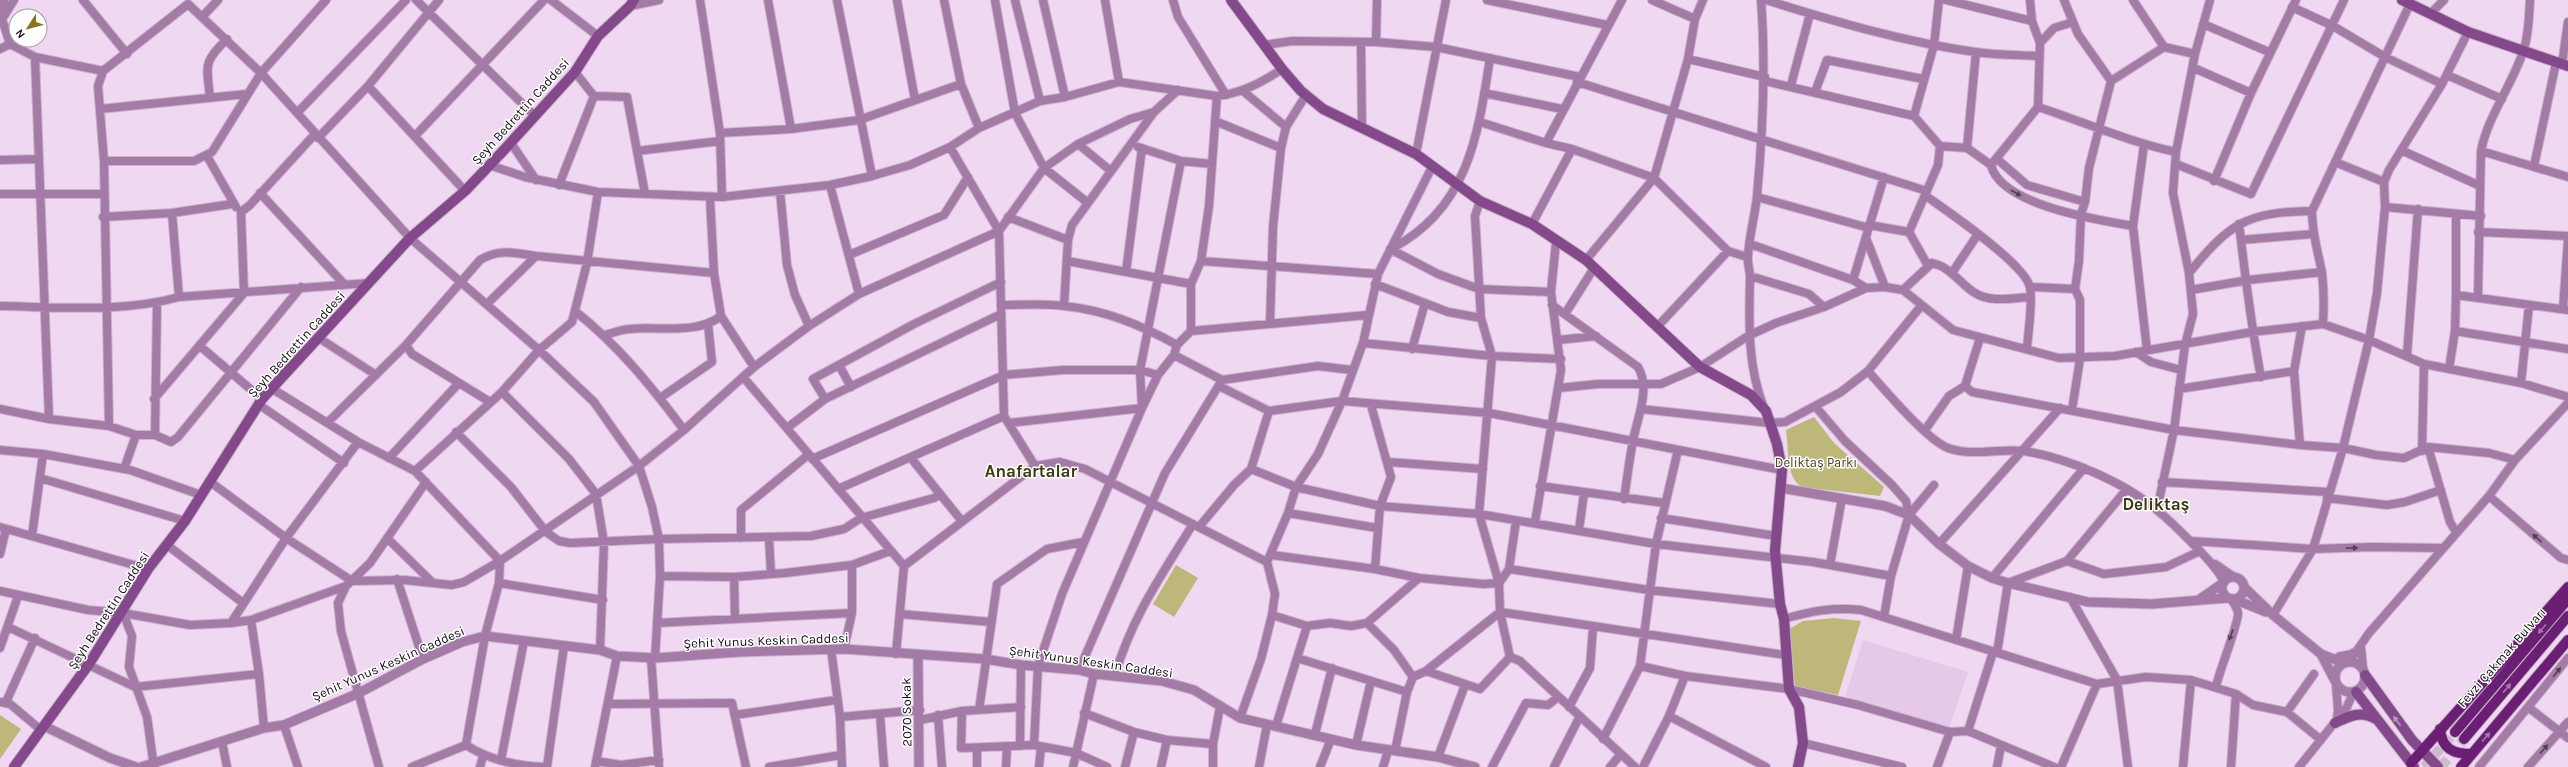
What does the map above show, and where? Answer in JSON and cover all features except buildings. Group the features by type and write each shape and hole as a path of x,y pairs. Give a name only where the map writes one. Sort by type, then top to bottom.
{"main road":[{"path":"1231,0 1282,69 1306,95 1323,109 1416,154 1480,201 1532,224 1556,242 1586,260 1700,367 1751,395 1766,411 1777,444 1782,470 1782,488 1776,536 1776,558 1780,604 1784,618 1788,689 1799,707 1803,743 1798,767"},
{"path":"2406,2 2468,32 2562,64"},
{"name":"Şeyh Bedrettin Caddesi","path":"14,767 89,664 123,613 148,569 185,521 208,481 260,401 410,238 465,191 511,143 575,72 598,36 632,3"},
{"path":"2354,692 2379,721 2411,766 2440,729 2568,587"},
{"name":"Fevzi Çakmak Bulvarı","path":"2455,732 2568,599"},
{"name":"Fevzi Çakmak Bulvarı","path":"2464,740 2568,616"},
{"path":"2462,767 2568,640"},
{"path":"2364,672 2385,705 2422,751 2438,767"},
{"path":"2335,723 2358,714 2367,714 2379,721"},
{"path":"2440,729 2442,741 2448,749 2458,753 2472,754"}],"street":[{"path":"4,0 2,18 8,38"},
{"path":"2,18 14,0"},
{"path":"84,0 127,54"},
{"path":"202,17 218,0"},
{"path":"104,161 194,161 207,156 212,152 261,73 326,0"},
{"path":"296,113 406,0"},
{"path":"416,0 429,10 535,116"},
{"path":"240,212 260,194 368,86 429,10 439,0"},
{"path":"415,136 544,0"},
{"path":"552,0 598,36"},
{"path":"632,3 660,0"},
{"path":"700,0 720,137 722,197"},
{"path":"768,0 791,129"},
{"path":"837,0 859,120 872,176"},
{"path":"897,0 915,100"},
{"path":"944,0 961,84 980,128"},
{"path":"996,0 1015,113 1044,168 1088,203"},
{"path":"1015,0 1040,101"},
{"path":"1043,0 1065,97"},
{"path":"1105,0 1119,82"},
{"path":"1173,0 1178,18 1226,95"},
{"path":"1376,42 1377,0"},
{"path":"1416,154 1446,0"},
{"path":"1487,0 1607,25"},
{"path":"1546,143 1562,109 1622,0"},
{"path":"1652,0 1696,19"},
{"path":"1586,260 1654,178 1672,110 1688,59 1696,19 1703,0"},
{"path":"1761,0 1765,79 1757,197 1747,257 1750,276 1748,336 1755,385 1766,411"},
{"path":"1766,0 1810,14 1934,45 1976,52 2038,56"},
{"path":"1914,116 1923,79 1934,45 1939,0"},
{"path":"1946,0 2032,21"},
{"path":"2030,0 2032,21 2040,43 2038,56 2038,107 1994,162 1994,176 2014,193 2049,208 2133,226"},
{"path":"2064,0 2078,34 2111,81"},
{"path":"2134,0 2164,47 2195,54"},
{"path":"2157,510 2174,430 2185,345 2193,314 2189,273 2173,193 2176,152 2194,68 2195,54 2210,0"},
{"path":"2176,164 2214,181 2251,194 2333,26 2344,0"},
{"path":"2431,13 2444,0"},
{"path":"2478,296 2478,232 2481,216 2478,185 2481,151 2484,136 2523,50 2528,32 2530,0"},
{"path":"109,426 107,307 103,217 104,161 98,86 103,71 127,54 186,2 261,73 410,238 488,303 594,402 639,466 652,507 659,539 660,576 653,658 659,763 621,765 596,764 617,656"},
{"path":"2323,324 2324,299 2322,272 2312,234 2312,212 2385,57 2406,2"},
{"path":"2214,181 2269,52 2294,4 2385,57 2442,84"},
{"path":"1792,85 1810,14"},
{"path":"2040,43 2054,28 2073,22"},
{"path":"2534,166 2562,64 2568,22"},
{"path":"2203,24 2269,52"},
{"path":"2273,615 2313,549 2343,448 2369,340 2377,292 2385,207 2384,182 2442,84 2468,32"},
{"path":"210,98 207,64 210,56 226,40"},
{"path":"1264,45 1292,41 1376,42 1436,47 1490,58 1578,80 1760,139 1884,177 1926,193 1978,234 2023,274 2030,287 2027,349"},
{"path":"1361,43 1362,128"},
{"path":"2072,410 2080,359 2080,300 2075,289 2079,261 2081,214 2085,202 2089,168 2099,126 2111,81 2164,47"},
{"path":"18,48 35,57 103,71"},
{"path":"1966,148 1976,52"},
{"path":"35,57 38,159 46,307 49,419"},
{"path":"1390,249 1408,240 1434,217 1458,186 1469,163 1480,122 1490,58"},
{"path":"1688,59 1914,116 1940,146 1966,148 1994,162 2027,185 2085,202"},
{"path":"1815,92 1827,60 1923,79"},
{"path":"2194,68 2251,93"},
{"path":"489,165 536,180 598,192 710,198 830,185 872,176 910,165 950,146 980,128 1040,101 1065,97 1119,82 1216,96 1226,95 1243,91 1282,69"},
{"path":"575,72 594,96 627,97 645,194"},
{"path":"2447,75 2502,99"},
{"path":"637,151 720,137 859,120 961,84"},
{"path":"368,86 465,191"},
{"path":"1064,306 1068,240 1072,225 1154,112 1178,90"},
{"path":"1243,91 1286,127"},
{"path":"1484,93 1562,109"},
{"path":"100,109 247,94"},
{"path":"1270,323 1271,268 1280,148 1286,127 1306,95"},
{"path":"559,184 594,96"},
{"path":"1191,331 1191,284 1201,261 1212,164 1216,96"},
{"path":"2038,107 2099,126 2144,145 2176,152"},
{"path":"0,591 88,610 123,613 190,625 231,623 251,620 349,584 397,579 452,585 464,582 546,532 596,494 639,466 684,430 744,378 754,367 809,326 859,294 999,232 1008,217 1044,168 1078,144 1130,119 1154,112"},
{"path":"1215,121 1280,148"},
{"path":"1480,122 1546,143 1572,149 1654,178 1728,251 1747,257"},
{"path":"511,143 536,180"},
{"path":"1078,144 1111,171"},
{"path":"1132,144 1180,160 1212,164"},
{"path":"2144,145 2133,226 2147,350"},
{"path":"950,146 999,232 1006,420 1035,466"},
{"path":"1909,232 1938,166 1940,146"},
{"path":"1126,272 1142,148"},
{"path":"1532,224 1572,149"},
{"path":"2403,151 2478,185"},
{"path":"2481,151 2568,177"},
{"path":"154,399 244,293 240,212 232,204 207,156"},
{"path":"0,160 38,159"},
{"path":"1142,408 1140,370 1147,328 1159,279 1180,160"},
{"path":"2335,162 2384,182"},
{"path":"1240,718 1261,659 1272,615 1275,594 1269,558 1288,513 1296,486 1318,454 1342,401 1363,343 1378,274 1432,167"},
{"path":"849,255 944,215 968,177"},
{"path":"1853,280 1884,177"},
{"path":"830,185 859,294"},
{"path":"780,191 787,265 795,295 809,326"},
{"path":"415,471 456,432 502,392 539,350 572,322 587,263 598,192"},
{"path":"0,194 104,194"},
{"path":"260,194 344,284"},
{"path":"1757,197 1869,226 1909,232"},
{"path":"710,198 714,273 721,316 754,367"},
{"path":"1480,201 1475,216 1481,318 1492,356 1489,413 1480,514 1499,583 1500,612 1510,657"},
{"path":"103,217 172,213 232,204"},
{"path":"2385,207 2481,216"},
{"path":"2408,356 2418,209"},
{"path":"2189,273 2205,253 2239,224 2253,217 2279,212 2312,212"},
{"path":"172,213 179,297"},
{"path":"2449,369 2455,331 2456,214"},
{"path":"1008,217 1068,240"},
{"path":"2239,224 2248,280 2252,332 2261,377"},
{"path":"1909,232 1927,264 1932,263 1952,274 1976,294 1994,299 2030,297"},
{"path":"2478,232 2568,236"},
{"path":"1952,274 1978,234"},
{"path":"2241,240 2312,234"},
{"path":"1866,238 1885,287"},
{"path":"2456,295 2478,296 2529,305 2565,309 2568,240"},
{"path":"1535,522 1550,426 1559,388 1560,359 1551,292 1556,242"},
{"path":"1750,244 1853,280 1866,288"},
{"path":"1390,249 1438,274 1479,289 1551,292"},
{"path":"1658,326 1728,251"},
{"path":"327,423 406,345 480,260 492,254 510,252 587,263 714,273"},
{"path":"488,303 536,256"},
{"path":"1067,261 1191,284"},
{"path":"1201,261 1271,268 1355,271 1378,274"},
{"path":"1903,290 1932,263"},
{"path":"1565,314 1594,268"},
{"path":"2191,290 2248,280 2322,272"},
{"path":"1750,276 1809,294 1824,307"},
{"path":"825,399 813,379 914,324 1000,282"},
{"path":"0,306 107,307 157,303 179,297 369,283"},
{"path":"1375,284 1448,312 1481,318"},
{"path":"0,409 49,419 109,426 136,434 155,435 171,442 178,437 301,287"},
{"path":"1559,388 1598,384 1661,384 1700,367 1748,336 1776,323 1824,307 1866,288 1885,287 1903,290 1921,306 1953,330 2059,358 2080,359 2136,352 2185,345 2252,332 2323,324 2369,340 2424,364 2521,383 2568,397"},
{"path":"2030,287 2075,289"},
{"path":"155,435 154,399 157,303"},
{"path":"1412,349 1425,303"},
{"path":"1002,304 1064,306 1111,315 1147,328 1178,345"},
{"path":"1552,305 1638,367 1642,374 1644,385 1641,409 1633,441 1624,500"},
{"path":"2521,383 2529,305"},
{"path":"1641,409 1769,423 1785,422 1841,392 1868,371 1921,306"},
{"path":"575,311 605,335 660,398 684,430"},
{"path":"787,428 825,399 1001,314"},
{"path":"1039,767 1038,666 1045,639 1083,542 1142,408 1158,375 1174,354 1178,345 1191,331 1368,315"},
{"path":"605,335 628,329 708,324 721,316"},
{"path":"660,398 712,362 708,324"},
{"path":"2300,445 2294,371 2302,326"},
{"path":"2455,331 2568,348"},
{"path":"1558,340 1596,336"},
{"path":"319,338 376,375"},
{"path":"1925,430 1949,396 1965,386 1980,338"},
{"path":"1363,343 1492,356 1560,359"},
{"path":"406,345 412,354 490,402"},
{"path":"200,346 231,372 260,401 344,463"},
{"path":"2136,352 2151,362 2182,370"},
{"path":"1174,354 1220,383 1269,411 1342,401 1371,405 1489,413 1782,470"},
{"path":"2424,364 2425,449 2441,490 2450,522 2456,532"},
{"path":"839,365 851,387"},
{"path":"1079,670 1166,473 1220,383 1318,366 1352,370"},
{"path":"741,538 741,510 810,457 1004,375 1063,370 1140,370 1158,375"},
{"path":"1868,371 1906,414 1947,448 1964,452 2023,451 2084,468 2126,490 2157,510 2210,560 2241,581 2244,587 2273,615 2325,656 2346,662 2364,672"},
{"path":"2179,389 2294,371"},
{"path":"744,378 861,518 904,566"},
{"path":"389,458 459,383"},
{"path":"1965,386 1972,392 2174,430 2300,445 2343,448 2404,458 2425,449 2489,453 2515,460"},
{"path":"271,388 358,442 415,471 500,561 499,583 485,636 466,745"},
{"path":"502,392 570,459 596,494 604,543 604,600 600,650"},
{"path":"2335,723 2338,710 2335,683 2336,670 2360,649 2369,633 2441,548 2489,496 2515,460 2568,402"},
{"path":"1371,405 1391,477 1380,506 1377,528 1375,569"},
{"path":"1815,406 1845,441 1892,485 1906,502 1909,515"},
{"path":"838,489 1006,420 1142,408"},
{"path":"1939,544 2060,408"},
{"path":"1115,675 1125,642 1139,612 1196,526 1250,469 1269,411"},
{"path":"456,432 511,487 546,532 559,541 570,543 604,543 659,539 811,536 844,529 861,518 934,498 940,494"},
{"path":"124,469 136,434"},
{"path":"231,623 286,538 344,463 358,442"},
{"path":"0,450 43,454 124,469 201,495"},
{"path":"1603,739 1640,666 1656,544 1664,503 1678,450"},
{"path":"32,536 43,454"},
{"path":"911,458 962,520"},
{"path":"896,654 904,566 962,520 1035,466 1060,462 1085,469 1110,479 1196,526 1269,558 1375,569 1419,578 1483,584 1499,583"},
{"path":"1388,462 1483,469"},
{"path":"1992,578 2084,468"},
{"path":"1250,469 1296,486 1380,506 1480,514 1516,521 1535,522 1656,544 1830,565 1891,576"},
{"path":"40,478 185,521"},
{"path":"208,481 349,584"},
{"path":"379,767 340,624 338,603 349,584 370,562 426,482"},
{"path":"2162,482 2328,495 2387,505 2405,502 2441,490"},
{"path":"1884,617 1891,576 1909,515 1934,485"},
{"path":"1540,486 1624,500 1664,503"},
{"path":"1782,488 1885,506 1909,515 1939,544 1968,566 1992,578 2088,602 2152,604 2230,599 2243,594 2244,587"},
{"path":"2008,583 2067,561 2126,490"},
{"path":"1579,530 1584,493"},
{"path":"2489,496 2561,558 2568,560"},
{"path":"1830,565 1842,498"},
{"path":"1288,513 1377,528"},
{"path":"1661,518 1776,536"},
{"path":"1499,583 1509,569 1516,521"},
{"path":"0,554 3,528 148,569"},
{"path":"387,538 433,583"},
{"path":"769,538 771,574"},
{"path":"2191,541 2313,549 2441,548"},
{"path":"979,710 985,659 997,584 1047,549 1083,542"},
{"path":"167,545 243,603"},
{"path":"660,576 734,577 771,574 852,565 890,551"},
{"path":"2067,561 2104,574 2166,567 2200,551"},
{"path":"2210,560 2223,582 2222,592 2235,606 2237,619 2220,668 2216,687"},
{"path":"844,650 852,613 852,565"},
{"path":"1956,640 1968,566"},
{"path":"1509,569 1649,590 1780,604"},
{"path":"734,577 736,618"},
{"path":"2197,601 2223,582 2234,577"},
{"path":"1272,615 1307,626 1330,623 1351,626 1367,623 1419,578"},
{"path":"397,579 423,659"},
{"path":"499,583 604,600"},
{"path":"1968,731 1995,652 2008,583"},
{"path":"0,648 18,596"},
{"path":"2070,597 2117,680 2128,767"},
{"path":"2230,599 2273,615"},
{"path":"1784,618 1814,610 1837,608 1861,610 2097,684 2146,677 2191,680 2236,694 2253,704 2288,712 2321,740"},
{"path":"1383,767 1392,751 1407,692 1413,677 1426,671 1500,612 1785,655"},
{"path":"123,613 132,636 129,668 147,717 153,765"},
{"path":"657,623 852,613"},
{"path":"900,614 991,622"},
{"path":"251,620 259,674 264,728"},
{"path":"1367,623 1394,650 1413,677"},
{"path":"8,626 135,687 259,674"},
{"path":"1276,726 1307,626"},
{"path":"1569,707 1590,668 1593,627"},
{"name":"Şehit Yunus Keskin Caddesi","path":"141,767 153,765 264,728 284,725 359,692 423,659 462,642 485,636 600,650 617,656 653,658 831,649 918,656 985,659 1021,665 1079,670 1094,674 1162,681 1194,690 1240,718 1267,725 1315,734 1331,740 1392,751 1438,757 1455,764 1475,767"},
{"path":"35,638 3,702 43,728 110,758 136,767"},
{"path":"501,760 524,641"},
{"path":"466,745 483,756 531,767 546,767 564,646"},
{"path":"831,649 836,700 840,717 842,767"},
{"path":"2325,656 2346,657 2360,649"},
{"path":"2299,767 2347,707 2354,692 2364,684 2364,672 2360,649"},
{"name":"2070 Sokak","path":"918,656 920,710 919,767"},
{"path":"2325,656 2335,683 2344,692 2354,692"},
{"path":"1426,671 1480,689 1510,657"},
{"path":"1510,657 1520,661 1620,755 1635,767"},
{"path":"1297,658 1407,692"},
{"path":"2479,767 2568,658"},
{"path":"1020,746 1021,665"},
{"path":"1640,666 1685,676 1788,689 1858,705 1950,732 1968,731 2054,767"},
{"path":"1315,734 1332,668"},
{"path":"1073,767 1094,674"},
{"path":"2288,712 2314,674"},
{"path":"1644,767 1669,716 1685,676"},
{"path":"2183,767 2191,680"},
{"path":"1356,745 1371,682"},
{"path":"2061,767 2097,684"},
{"path":"1438,757 1465,685"},
{"path":"2232,767 2236,694"},
{"path":"1492,767 1526,703 1548,705 1558,697"},
{"path":"735,715 836,700"},
{"path":"608,704 656,705 732,703 746,767"},
{"path":"920,720 962,711 1021,707"},
{"path":"1213,767 1213,744 1220,707"},
{"path":"2528,707 2568,738"},
{"path":"840,717 920,710"},
{"path":"962,711 961,748 1038,746 1076,753 1107,767"},
{"path":"1084,713 1134,732 1166,740 1213,744"},
{"path":"880,714 884,767"},
{"path":"938,715 942,767"},
{"path":"1554,767 1580,716"},
{"path":"1669,716 1766,767"},
{"path":"2528,767 2568,722"},
{"path":"284,725 298,767"},
{"path":"1259,767 1267,725"},
{"path":"1125,767 1134,732"},
{"path":"1937,767 1950,732"},
{"path":"1161,767 1166,740"},
{"path":"1320,767 1331,740"},
{"path":"222,742 227,767"},
{"path":"1803,743 1902,767"},
{"path":"412,767 466,745"},
{"path":"1997,767 2001,746"},
{"path":"1006,767 1007,747"},
{"path":"977,748 977,767"},
{"path":"769,767 841,755"},
{"path":"1610,767 1620,755"},
{"path":"480,767 483,756"}],"shaded area":[{"path":"1863,640 1968,672 1949,728 1845,697"}],"green space":[{"name":"Deliktaş Parkı","path":"1814,417 1834,443 1884,487 1880,496 1802,487 1797,482 1790,469 1786,430"},
{"path":"1176,565 1198,578 1174,617 1153,604"},
{"path":"1834,618 1861,621 1838,695 1795,686 1789,629 1803,621"},
{"path":"0,715 21,729 0,759"}],"tunnel":[{"path":"2424,767 2455,732"},
{"path":"2441,767 2464,739"}],"district":[{"name":"Anafartalar","path":"1031,471"},
{"name":"Deliktaş","path":"2156,504"}]}
